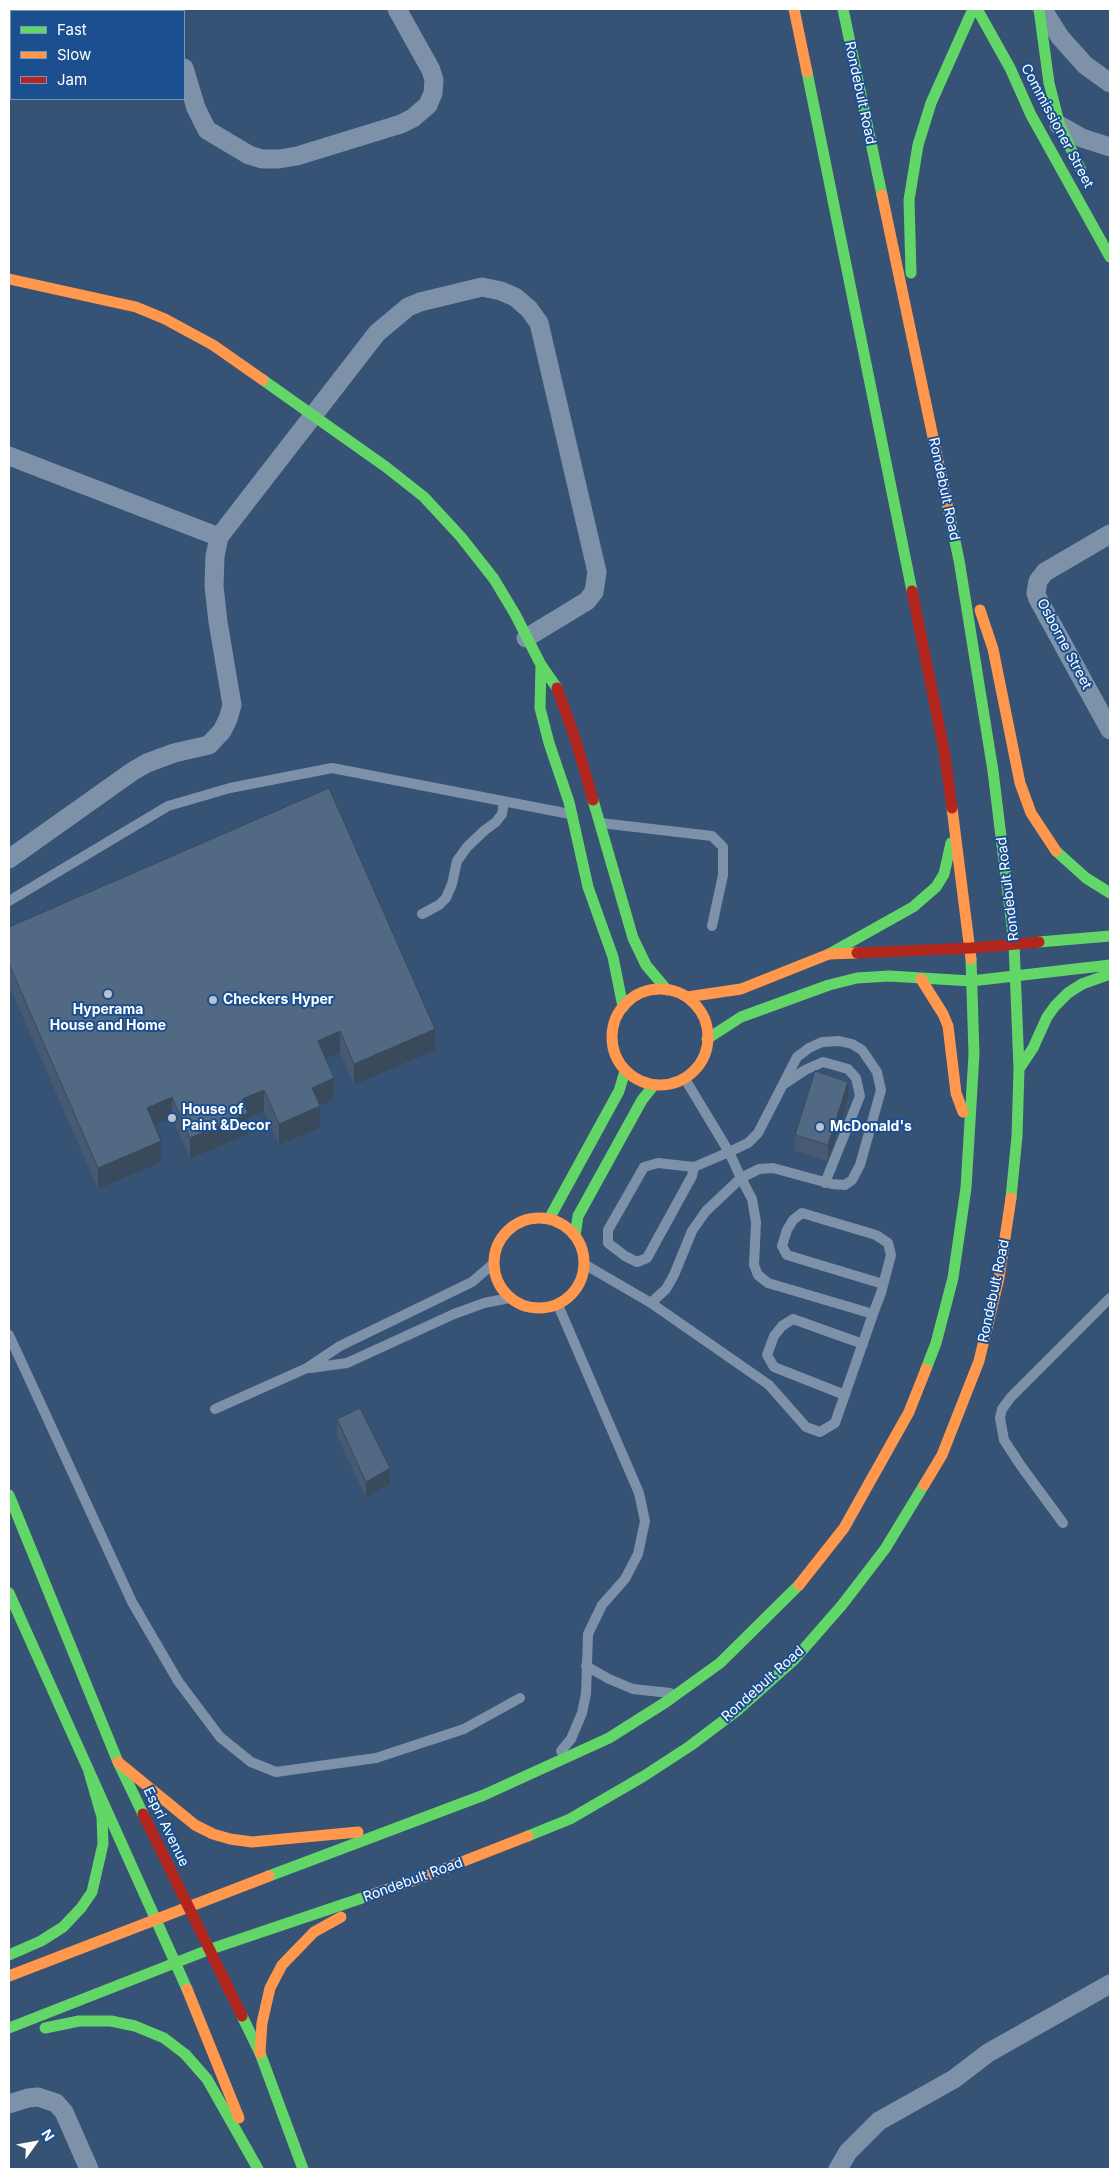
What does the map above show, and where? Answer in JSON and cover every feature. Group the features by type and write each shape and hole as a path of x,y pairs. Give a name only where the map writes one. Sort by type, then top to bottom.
{"main road":[{"path":"9,1976 156,1918 484,1795 609,1738 677,1694 720,1663 771,1615 806,1578 844,1528 909,1412 936,1343 953,1278 966,1188 974,1054 971,948 944,750 794,9"},
{"name":"Rondebult Road","path":"9,2028 208,1950 418,1878 570,1819 644,1776 690,1746 739,1709 794,1660 842,1605 885,1549 942,1455 979,1360 1000,1278 1010,1209 1017,1136 1019,1069 1014,943 993,772 959,560 843,9"},
{"path":"922,383 911,274 909,200 918,145 930,104 973,9"},
{"name":"Commissioner Street","path":"977,9 1010,68 1031,115 1110,257"},
{"name":"Commissioner Street","path":"1039,9 1050,83 1060,126 1088,182"},
{"path":"9,279 136,306 165,319 213,346 386,467 424,497 461,537 494,579 515,614 541,665 560,693 576,741 586,818 588,887 613,957 623,1007"},
{"path":"959,560 991,640 1020,783 1031,813 1049,843 1060,856 1086,878 1110,893"},
{"path":"541,665 540,708 549,743 560,771 586,818 633,938 646,965 666,990"},
{"path":"686,997 741,989 829,954 913,907 936,887 944,874 954,828"},
{"path":"829,954 971,948 1110,936"},
{"path":"707,1039 741,1017 829,985 857,978 889,976 921,980 972,981 1110,965"},
{"path":"1019,1069 1033,1048 1048,1017 1062,1000 1082,984 1110,974"},
{"path":"921,980 943,1014 948,1026 956,1093 970,1130"},
{"path":"666,990 686,997 701,1013 706,1023 705,1055 700,1064 685,1079 675,1084 654,1085 643,1082 625,1071 614,1052 612,1042 615,1020 623,1007 636,996 645,992 666,990"},
{"path":"549,1219 620,1091 625,1071"},
{"path":"574,1236 578,1216 642,1100 654,1085"},
{"path":"529,1219 549,1219 568,1228 574,1236 583,1254 583,1274 574,1292 558,1305 549,1308 534,1308 519,1304 510,1298 498,1283 494,1263 498,1243 511,1228 529,1219"},
{"name":"Espri Avenue","path":"9,1495 118,1762 260,2054 303,2169"},
{"path":"9,1594 177,1963 259,2169"},
{"path":"118,1762 195,1825 213,1834 230,1839 252,1842 392,1829"},
{"path":"9,1955 41,1941 63,1927 81,1908 92,1892 103,1844 102,1817 89,1772"},
{"path":"260,2054 262,2023 270,1988 282,1965 293,1952 326,1924 418,1878"},
{"path":"9,2036 78,2021 103,2021 135,2026 164,2038 184,2054 207,2078 259,2169"}],"street":[{"path":"185,71 202,122 211,134 255,157 279,159 297,156 401,124 414,118 428,105 434,93 434,80 431,70 397,9"},
{"path":"1043,9 1060,37 1085,65 1110,82"},
{"path":"1010,68 1036,102 1060,126 1082,138 1110,147"},
{"path":"9,859 133,771 147,763 174,753 209,745 222,731 232,706 214,586 215,556 219,537 377,333 408,307 420,302 482,287 501,291 515,297 529,309 539,323 597,572 594,592 587,601 577,609 526,638"},
{"path":"9,456 219,537"},
{"name":"Osborne Street","path":"1110,534 1045,572 1038,582 1036,593 1110,730"},
{"path":"838,2169 848,2152 879,2121 954,2079 988,2053 1110,1984"},
{"path":"9,2104 38,2097 56,2103 64,2112 89,2169"}],"lane":[{"path":"9,901 168,806 230,788 332,768 586,818 712,836 723,847 723,875 712,926"},
{"path":"422,914 439,905 446,898 452,884 457,861 467,847 496,822 502,814 504,802"},
{"path":"651,1303 666,1289 674,1275 692,1231 706,1211 741,1178 759,1169 773,1168 826,1183 845,1184 852,1180 860,1165 881,1090 877,1072 862,1050 852,1044 839,1041 822,1042 809,1048 797,1057 758,1133 748,1144 694,1167 658,1163 644,1167 608,1230 608,1243 625,1256 637,1262 647,1258 692,1176 694,1167"},
{"path":"781,1086 805,1070 823,1062 848,1069 856,1078 860,1096 826,1183"},
{"path":"685,1079 728,1152 752,1199 756,1222 754,1265 758,1275 768,1284 872,1314"},
{"path":"584,1264 651,1303 769,1385 806,1427 820,1432 835,1423 883,1284 892,1255 888,1242 876,1235 802,1213 793,1220 787,1230 782,1246 787,1255 883,1284"},
{"path":"215,1409 307,1368 340,1346 472,1282 494,1263"},
{"path":"307,1368 347,1362 454,1314 484,1303 510,1298"},
{"path":"1063,1523 1004,1440 1000,1418 1002,1409 1011,1397 1110,1298"},
{"path":"548,1767 571,1738 582,1714 586,1694 588,1634 602,1605 625,1579 638,1554 646,1521 639,1493 558,1305"},
{"path":"845,1395 774,1367 767,1355 774,1336 782,1326 793,1319 862,1344"},
{"path":"9,1335 132,1602 178,1681 220,1737 251,1762 276,1772 376,1758 464,1729 520,1698"},
{"path":"586,1666 609,1679 633,1689 677,1694"}],"building":[{"path":"329,788 435,1029 354,1064 340,1031 318,1041 334,1078 312,1088 320,1106 279,1124 264,1090 242,1099 248,1113 190,1138 172,1097 147,1108 161,1141 98,1168 9,964 9,927"},
{"path":"815,1071 848,1082 828,1145 795,1135"},
{"path":"360,1408 390,1468 366,1482 337,1419"}],"traffic: fast":[{"path":"843,9 882,195"},
{"path":"911,273 909,200 918,145 931,103 973,9"},
{"path":"977,9 1010,68 1031,115 1110,257"},
{"path":"1039,9 1049,83 1060,126 1081,170"},
{"path":"807,72 912,591"},
{"path":"263,380 386,467 424,497 461,537 494,579 515,614 541,665 557,688"},
{"path":"950,518 959,560 993,771 1014,943 1019,1069 1017,1136 1011,1198"},
{"path":"541,665 540,708 549,743 569,802 588,887 613,957 623,1007"},
{"path":"593,800 633,938 646,965 667,990"},
{"path":"829,954 913,907 936,887 944,874 951,843"},
{"path":"1056,851 1086,878 1110,893"},
{"path":"1039,942 1110,936"},
{"path":"926,1369 936,1343 953,1278 966,1188 974,1054 971,959"},
{"path":"707,1039 741,1017 829,985 857,978 889,976 971,981 1110,965"},
{"path":"1019,1069 1033,1048 1047,1017 1055,1006 1068,993 1082,984 1110,974"},
{"path":"549,1219 619,1091 625,1071"},
{"path":"575,1236 578,1216 642,1100 654,1085"},
{"path":"528,1836 570,1819 644,1776 690,1746 739,1709 794,1660 842,1605 885,1549 924,1485"},
{"path":"9,1495 118,1762 143,1814"},
{"path":"269,1876 484,1795 609,1738 666,1702 720,1663 799,1585"},
{"path":"9,1593 187,1989"},
{"path":"9,1955 41,1941 63,1927 81,1908 92,1892 103,1844 102,1817 89,1772"},
{"path":"9,2028 208,1950 368,1896"},
{"path":"242,2016 260,2053 303,2169"},
{"path":"45,2028 79,2021 111,2021 135,2026 164,2038 185,2054 207,2079 258,2169"}],"traffic: slow":[{"path":"794,9 807,72"},
{"path":"882,195 950,518"},
{"path":"9,279 136,307 165,319 213,345 263,380"},
{"path":"980,610 993,649 1020,783 1031,813 1056,851"},
{"path":"952,808 971,959"},
{"path":"687,997 741,989 829,954 857,953"},
{"path":"921,979 943,1014 948,1026 956,1093 963,1112"},
{"path":"660,989 678,993 694,1003 704,1019 708,1037 704,1055 694,1071 678,1081 660,1085 642,1081 626,1071 616,1055 612,1037 616,1019 626,1003 642,993 660,989"},
{"path":"924,1485 942,1455 979,1361 999,1278 1011,1198"},
{"path":"539,1218 556,1221 571,1231 581,1246 584,1263 581,1280 571,1295 556,1305 539,1308 522,1305 507,1295 497,1280 494,1263 497,1246 507,1231 522,1221 539,1218"},
{"path":"799,1585 844,1528 909,1412 926,1369"},
{"path":"118,1762 195,1825 213,1834 230,1839 252,1842 358,1832"},
{"path":"368,1896 418,1879 528,1836"},
{"path":"9,1976 269,1876"},
{"path":"260,2053 262,2023 270,1988 282,1965 314,1932 341,1917"},
{"path":"187,1989 239,2118"}],"traffic: jam":[{"path":"912,591 944,750 952,808"},
{"path":"557,688 576,741 593,800"},
{"path":"857,953 971,948 1039,942"},
{"path":"143,1814 242,2016"}],"place":[{"name":"Hyperama House and Home","path":"108,994"},
{"name":"Checkers Hyper","path":"213,1000"},
{"name":"House of Paint &Decor","path":"172,1118"},
{"name":"McDonald's","path":"820,1127"}]}
